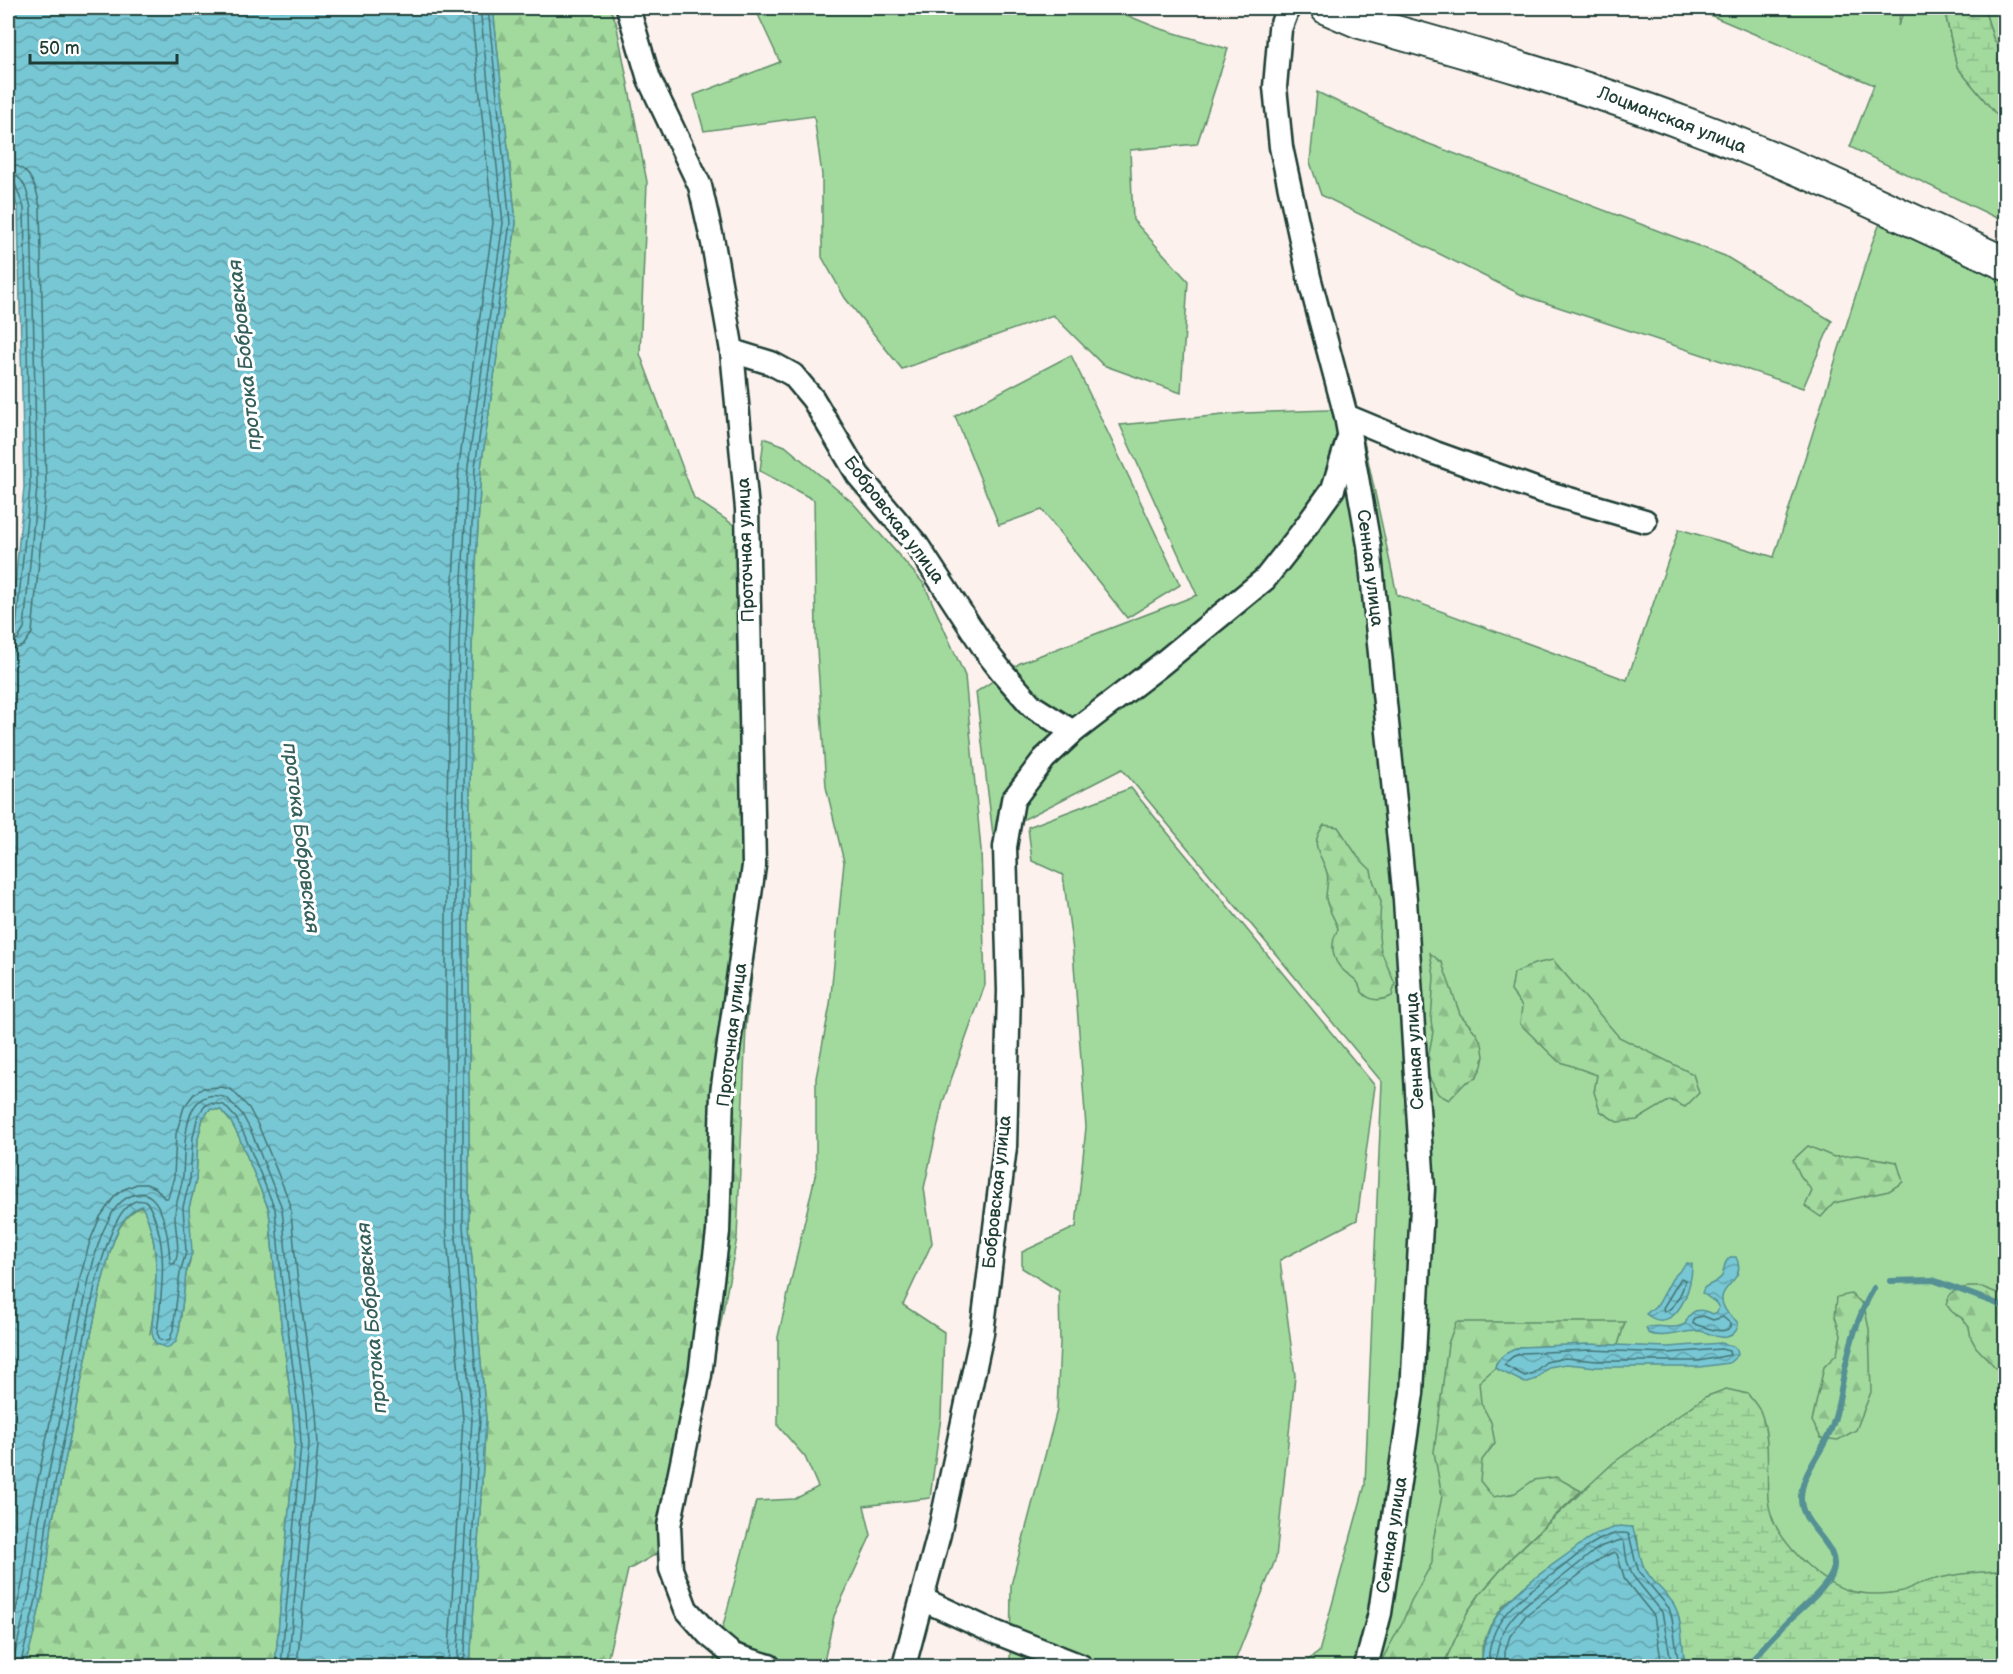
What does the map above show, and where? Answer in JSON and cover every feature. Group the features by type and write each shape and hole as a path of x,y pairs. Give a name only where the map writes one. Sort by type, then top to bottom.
{"street":[{"path":"628,8 649,79 700,186 713,243 732,351"},
{"path":"1288,8 1280,29 1275,87 1281,147 1309,277 1348,426 1435,453 1539,490 1645,521"},
{"name":"Лоцманская улица","path":"1327,8 1360,22 1590,89 1690,125 1796,168 2006,264"},
{"name":"Бобровская улица","path":"732,351 771,363 793,375 813,399 858,476 917,545 1003,674 1032,706 1073,732"},
{"name":"Проточная улица","path":"732,351 747,509 754,866 722,1093 718,1232 700,1375 669,1526 671,1569 687,1609 708,1634 733,1655 769,1666"},
{"name":"Бобровская улица","path":"904,1666 939,1534 982,1333 1005,1147 1010,991 1005,847 1013,800 1044,759 1073,732 1159,666 1265,579 1333,489 1348,426"},
{"name":"Сенная улица","path":"1348,426 1369,545 1405,900 1423,1188 1412,1393 1380,1613 1366,1666"},
{"path":"922,1599 987,1629 1081,1666"}],"green space":[{"path":"493,8 610,8 616,22 647,182 640,354 694,498 756,540 764,868 746,1027 737,1238 679,1541 628,1570 606,1666 470,1666 486,1419 469,1226 469,863 472,640 481,468 516,223"},
{"path":"755,8 1109,8 1158,28 1228,49 1197,144 1130,150 1133,220 1188,281 1181,393 1103,365 1053,315 902,369 845,298 822,257 822,175 814,116 704,131 694,95 780,62"},
{"path":"1684,8 1901,8 1898,26 1905,8 1944,8 1957,67 2005,125 2005,222 1850,147 1874,85 1705,13"},
{"path":"1944,8 1984,8 1993,38 2005,59 2005,125 1957,67"},
{"path":"1984,8 2005,8 2005,59 1993,38"},
{"path":"1317,92 1416,139 1725,256 1832,321 1803,388 1522,295 1321,195 1310,162"},
{"path":"1886,209 2005,264 2005,1666 1300,1666 1319,1652 1365,1485 1382,1082 1122,769 993,835 976,692 1020,663 1197,595 1120,425 1244,413 1357,409 1397,595 1627,680 1679,529 1774,557 1872,243"},
{"path":"1071,355 1180,585 1127,618 1042,510 999,525 955,416"},
{"path":"764,438 785,446 853,503 924,584 965,676 981,850 985,985 943,1102 924,1188 932,1243 903,1305 944,1332 941,1417 930,1498 864,1506 871,1535 834,1616 823,1666 715,1666 714,1660 756,1501 795,1499 818,1487 805,1457 778,1426 778,1337 816,1172 816,1078 830,1005 844,862 826,787 816,634 814,500 760,471"},
{"path":"1131,788 1375,1086 1357,1220 1280,1260 1295,1376 1276,1558 1233,1666 1010,1666 1011,1585 1057,1410 1060,1343 1059,1291 1022,1268 1022,1252 1076,1227 1086,1127 1073,951 1063,875 1032,861 1028,827"},
{"path":"1324,825 1338,827 1358,857 1371,870 1381,901 1379,937 1381,951 1395,984 1392,996 1388,998 1376,1000 1365,995 1357,981 1340,967 1334,957 1333,946 1338,929 1327,902 1327,873 1316,844 1319,832"},
{"path":"1430,953 1442,963 1460,1014 1476,1033 1482,1044 1484,1056 1476,1078 1465,1083 1449,1100 1438,1094 1428,1075 1427,1064 1433,1032 1431,1021 1434,976"},
{"path":"1553,960 1619,1037 1693,1074 1699,1093 1685,1107 1670,1100 1637,1120 1617,1122 1600,1111 1594,1092 1597,1075 1558,1061 1520,1024 1522,1006 1511,991 1514,973 1534,964"},
{"path":"210,1109 221,1110 231,1122 269,1210 293,1414 295,1443 275,1666 25,1666 39,1613 52,1523 102,1282 111,1249 126,1218 143,1206 153,1238 156,1269 155,1301 150,1334 179,1331 186,1274 190,1262 189,1208 196,1180 198,1138 203,1118"},
{"path":"1808,1146 1834,1157 1857,1155 1897,1162 1903,1182 1889,1191 1834,1203 1821,1217 1805,1206 1812,1191 1800,1175 1793,1160"},
{"path":"1982,1287 2005,1296 2005,1399 1999,1371 1976,1347 1969,1327 1962,1318 1952,1312 1946,1304 1954,1291"},
{"path":"1851,1294 1864,1305 1869,1329 1871,1392 1856,1430 1838,1440 1821,1438 1812,1421 1824,1367 1837,1354 1841,1335 1835,1317 1837,1297"},
{"path":"1456,1322 1625,1322 1618,1345 1520,1347 1496,1363 1495,1368 1479,1382 1481,1403 1491,1422 1495,1443 1482,1460 1480,1481 1493,1497 1515,1493 1534,1480 1556,1477 1581,1491 1512,1557 1480,1594 1468,1611 1443,1666 1381,1666 1411,1601 1432,1563 1433,1541 1442,1496 1434,1452 1448,1344"},
{"path":"1726,1389 1748,1394 1761,1413 1767,1445 1769,1508 1779,1531 1811,1569 1822,1578 1846,1590 1872,1594 1903,1591 1921,1583 1952,1576 2000,1571 2005,1577 2005,1666 1685,1666 1678,1616 1644,1569 1637,1536 1559,1562 1503,1606 1490,1626 1482,1647 1482,1666 1443,1666 1468,1611 1512,1557 1613,1463 1705,1397"}],"water":[{"name":"протока Бобровская","path":"8,8 493,8 516,223 481,468 472,640 469,863 469,1226 486,1419 470,1666 275,1666 295,1443 293,1414 269,1210 231,1122 221,1110 210,1109 203,1118 198,1138 196,1180 189,1208 192,1252 186,1274 176,1342 167,1348 156,1344 152,1334 156,1290 155,1253 151,1229 142,1206 125,1218 111,1249 102,1282 52,1523 35,1631 25,1666 8,1666 8,659 24,487 18,209 8,179"},
{"path":"1730,1257 1736,1257 1739,1266 1738,1273 1726,1289 1722,1301 1726,1311 1738,1323 1734,1334 1723,1337 1699,1331 1660,1336 1648,1333 1646,1328 1676,1327 1685,1324 1693,1312 1699,1310 1713,1314 1717,1312 1719,1307 1702,1293 1704,1288 1722,1276 1725,1264"},
{"path":"1687,1263 1692,1264 1692,1273 1686,1296 1674,1315 1657,1320 1646,1314 1659,1303 1672,1279"},
{"path":"1721,1343 1733,1346 1738,1355 1729,1363 1700,1367 1597,1367 1566,1364 1549,1367 1536,1379 1525,1383 1495,1368 1501,1357 1520,1347 1588,1344 1668,1347"},
{"path":"1619,1526 1632,1527 1647,1572 1676,1609 1685,1666 1482,1666 1484,1644 1491,1625 1517,1593 1586,1540"}],"waterway":[{"path":"1890,1281 1933,1280 2006,1307"},
{"path":"1748,1666 1775,1634 1818,1593 1833,1571 1834,1561 1831,1552 1802,1508 1802,1490 1807,1474 1834,1422 1854,1332 1874,1288"}]}
